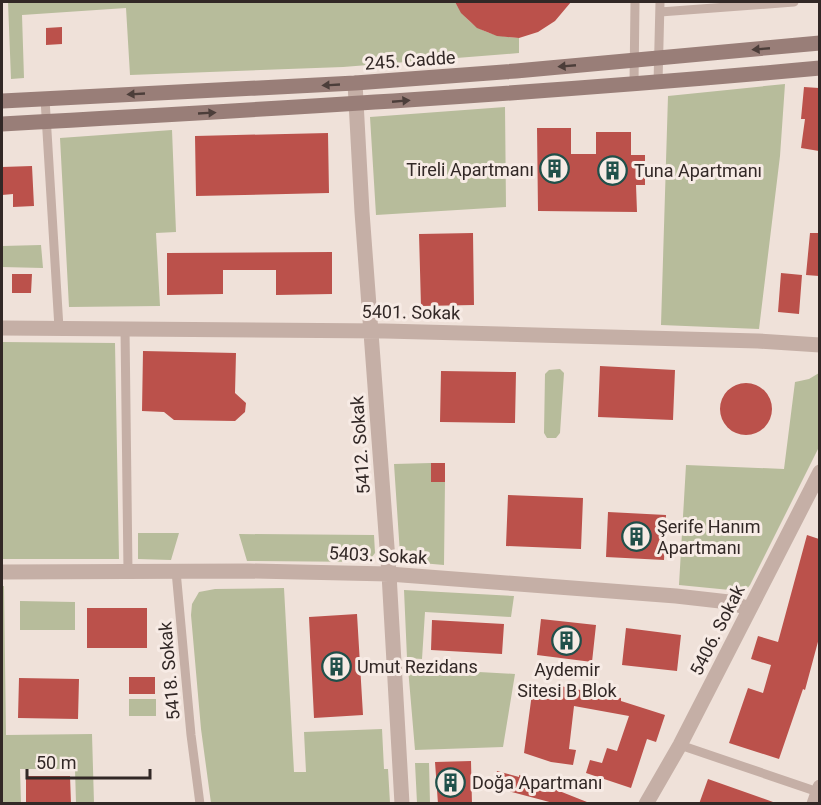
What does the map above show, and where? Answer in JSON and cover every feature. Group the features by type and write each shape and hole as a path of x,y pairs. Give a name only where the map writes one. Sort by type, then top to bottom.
{"street":[{"name":"245. Cadde","path":"2,101 355,83 819,43"},
{"path":"2,124 355,105 658,83 819,68"},
{"name":"5412. Sokak","path":"355,83 389,574 402,804"},
{"name":"5401. Sokak","path":"2,328 371,331 819,345"},
{"name":"5406. Sokak","path":"646,804 680,746 819,472"},
{"name":"5403. Sokak","path":"2,572 176,571 389,574 676,596 729,602 750,609"}],"lane":[{"path":"634,84 635,2"},
{"path":"658,83 660,2"},
{"path":"660,12 685,5 794,2"},
{"path":"45,99 59,328"},
{"path":"126,328 129,571"},
{"name":"5418. Sokak","path":"176,571 191,735 200,804"},
{"path":"680,746 817,794"}],"green space":[{"path":"8,2 455,2 467,19 481,29 498,35 519,38 519,53 343,67 130,75 126,8 22,15 24,78 11,79"},
{"path":"785,84 780,156 759,329 661,325 668,96"},
{"path":"505,107 506,207 376,215 370,117"},
{"path":"172,130 176,232 156,233 160,306 69,307 60,138"},
{"path":"41,245 43,268 2,267 2,246"},
{"path":"2,342 115,343 119,559 2,559"},
{"path":"560,369 564,373 560,433 556,438 547,438 544,433 545,374 549,370"},
{"path":"819,373 819,447 750,585 746,590 740,591 679,585 686,465 784,469 795,382 809,379"},
{"path":"431,463 431,481 445,482 444,565 410,562 400,554 394,464"},
{"path":"138,533 179,533 171,560 138,559"},
{"path":"239,534 374,535 375,553 368,562 247,561"},
{"path":"2,586 4,586 6,735 92,734 94,803 76,803 75,769 20,769 21,803 2,803"},
{"path":"284,588 294,772 306,772 304,732 382,729 384,769 388,769 390,803 211,803 201,729 192,604 199,592 215,589"},
{"path":"404,590 514,596 511,617 425,612 422,659 407,658"},
{"path":"20,601 75,602 75,630 20,630"},
{"path":"408,668 515,674 503,747 415,750"},
{"path":"129,699 156,699 156,716 129,716"},
{"path":"415,763 429,763 430,803 417,803"}],"building":[{"path":"455,2 571,2 555,21 538,32 519,38 497,36 477,28 461,13"},
{"path":"62,27 62,44 46,45 46,28"},
{"path":"804,87 819,88 819,151 801,148 805,119 801,119"},
{"path":"537,128 571,128 571,154 596,154 596,132 631,132 631,155 645,155 645,185 636,185 637,212 538,211"},
{"path":"328,133 329,193 196,196 195,136"},
{"path":"32,166 34,206 13,207 13,194 2,195 2,167"},
{"path":"473,233 474,305 421,306 419,234"},
{"path":"810,233 819,233 819,276 806,275"},
{"path":"332,252 332,294 276,295 276,270 223,270 223,294 167,295 167,253"},
{"path":"781,273 802,275 799,314 778,312"},
{"path":"12,274 32,274 31,293 12,293"},
{"path":"143,351 236,353 235,393 246,403 245,412 235,421 174,420 164,412 142,411"},
{"path":"600,366 675,370 673,420 598,417"},
{"path":"441,371 516,372 515,423 440,422"},
{"path":"746,383 756,385 764,391 770,399 772,409 770,419 764,427 756,433 746,435 736,433 728,427 722,419 720,409 722,399 728,391 736,385"},
{"path":"431,463 445,463 445,482 431,482"},
{"path":"508,495 583,498 581,549 506,546"},
{"name":"Şerife Hanım Apartmanı","path":"608,512 666,515 664,560 606,557"},
{"path":"807,535 819,539 819,638 805,690 803,689 779,759 729,743 748,688 763,693 771,665 751,659 758,636 778,642"},
{"path":"87,608 147,608 147,648 87,648"},
{"name":"Umut Rezidans","path":"357,614 363,715 314,718 309,617"},
{"name":"Aydemir Sitesi B Blok","path":"541,619 596,625 592,662 537,655"},
{"path":"432,620 504,624 502,654 431,650"},
{"path":"626,628 681,635 677,671 622,665"},
{"path":"129,677 155,677 155,694 129,694"},
{"path":"19,678 79,679 78,719 18,718"},
{"path":"555,685 621,698 621,701 665,715 656,742 647,739 631,788 586,773 590,760 602,763 607,748 617,751 629,716 574,706 569,749 576,750 573,765 551,762 524,753 533,686 554,689"},
{"name":"Doğa Apartmanı","path":"471,761 472,804 438,804 435,762"},
{"path":"497,771 519,777 519,775 592,804 557,804 493,787"},
{"path":"26,776 70,776 71,804 26,804"},
{"path":"708,779 773,802 773,804 699,804"}],"place":[{"name":"Tireli Apartmanı","path":"555,169"},
{"name":"Tuna Apartmanı","path":"613,170"},
{"name":"Şerife Hanım Apartmanı","path":"636,536"},
{"name":"Aydemir Sitesi B Blok","path":"567,640"},
{"name":"Umut Rezidans","path":"336,666"},
{"name":"Doğa Apartmanı","path":"451,782"}]}
